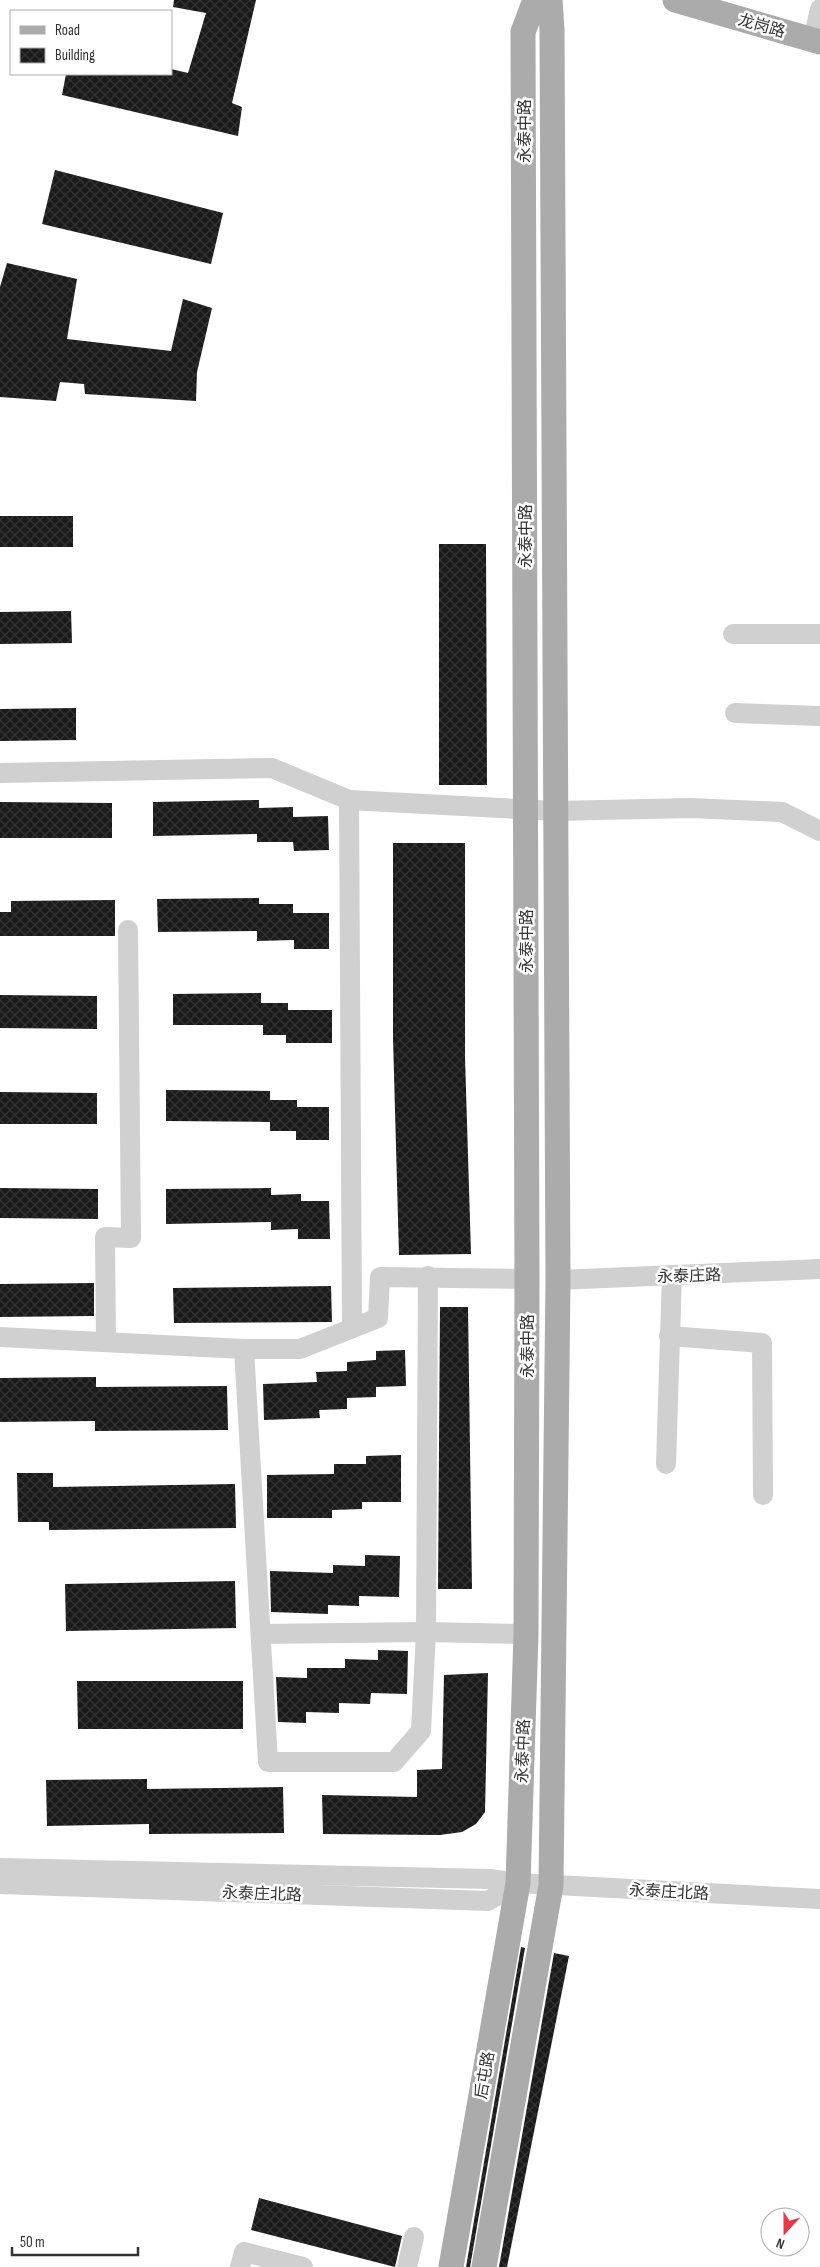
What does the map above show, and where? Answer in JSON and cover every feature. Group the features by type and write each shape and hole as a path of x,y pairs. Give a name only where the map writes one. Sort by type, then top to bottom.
{"main road":[{"name":"永泰中路","path":"518,1883 526,1634 527,1279 523,32 535,0"},
{"name":"永泰中路","path":"550,0 552,38 558,1280 551,1885"},
{"name":"龙岗路","path":"675,0 817,41"},
{"name":"后屯路","path":"451,2267 518,1883"},
{"name":"后屯路","path":"484,2267 551,1885"}],"street":[{"path":"817,41 820,9"},
{"path":"733,634 820,634"},
{"path":"735,714 820,716"},
{"path":"0,773 272,768 349,800 556,811 691,808 782,812 820,831"},
{"path":"349,800 352,1328"},
{"path":"106,1342 105,1237 130,1238 128,930"},
{"name":"永泰庄路","path":"558,1280 820,1269"},
{"path":"666,1464 672,1275"},
{"path":"244,1349 268,1762 394,1762 421,1730 426,1632 428,1276"},
{"path":"0,1337 244,1349 300,1349 378,1318 380,1277 428,1276 527,1279"},
{"path":"669,1336 762,1343 763,1495"},
{"path":"261,1634 426,1632 526,1634"},
{"name":"永泰庄北路","path":"0,1868 490,1879 551,1885 820,1899"},
{"name":"永泰庄北路","path":"0,1884 488,1901 518,1883"},
{"path":"407,2267 414,2237"},
{"path":"240,2267 244,2252 302,2267"}],"building":[{"path":"174,0 256,0 232,103 242,107 238,136 62,95 66,75 172,75 172,69 188,73 206,13 173,7"},
{"path":"55,170 223,213 211,264 42,224"},
{"path":"7,263 77,279 67,339 171,351 183,299 212,308 197,372 196,401 85,394 84,384 60,382 56,401 0,397 0,287"},
{"path":"0,516 73,516 73,547 0,547"},
{"path":"439,544 486,544 487,785 439,785"},
{"path":"71,611 72,643 0,644 0,612"},
{"path":"76,708 76,740 0,741 0,709"},
{"path":"259,800 259,808 293,807 293,817 328,816 329,850 294,851 293,842 257,842 257,834 153,836 153,802"},
{"path":"0,802 112,803 112,838 0,838"},
{"path":"393,843 465,843 465,1057 471,1254 399,1255 393,1038"},
{"path":"259,898 259,904 293,904 293,913 329,913 329,949 294,949 294,940 257,941 257,931 158,932 157,899"},
{"path":"115,900 115,936 0,936 0,912 11,912 11,901"},
{"path":"261,993 261,1003 288,1003 288,1010 332,1010 332,1043 286,1043 286,1035 263,1035 263,1025 173,1025 173,994"},
{"path":"0,995 97,996 97,1029 0,1028"},
{"path":"166,1090 270,1091 270,1100 297,1100 297,1107 329,1107 329,1140 296,1140 296,1131 270,1131 270,1122 166,1121"},
{"path":"0,1092 97,1093 97,1124 0,1124"},
{"path":"0,1188 98,1189 98,1219 0,1218"},
{"path":"271,1188 271,1195 301,1194 301,1201 329,1201 330,1239 298,1239 298,1229 271,1230 271,1222 166,1224 166,1189"},
{"path":"94,1283 94,1316 0,1317 0,1284"},
{"path":"331,1286 332,1322 174,1323 173,1288"},
{"path":"440,1307 468,1307 472,1589 438,1589"},
{"path":"405,1350 406,1386 376,1387 376,1397 347,1398 347,1409 319,1410 320,1418 264,1420 263,1384 317,1382 316,1372 347,1371 347,1362 376,1360 376,1351"},
{"path":"96,1377 96,1387 227,1386 228,1430 95,1431 95,1421 0,1422 0,1378"},
{"path":"401,1455 401,1502 362,1502 362,1509 332,1510 332,1518 267,1518 267,1475 334,1474 334,1464 366,1464 366,1456"},
{"path":"17,1473 53,1473 53,1487 235,1484 236,1528 49,1530 49,1522 18,1522"},
{"path":"365,1555 400,1556 399,1597 359,1596 359,1606 328,1605 328,1614 271,1612 270,1571 333,1573 333,1565 365,1566"},
{"path":"235,1581 236,1628 66,1631 65,1584"},
{"path":"378,1650 408,1651 407,1694 371,1693 370,1704 339,1703 339,1713 306,1712 306,1723 278,1722 276,1677 307,1678 307,1668 345,1668 345,1659 378,1660"},
{"path":"488,1673 485,1812 476,1824 462,1832 440,1835 323,1834 322,1795 417,1797 417,1770 442,1769 444,1675"},
{"path":"77,1681 243,1681 243,1729 78,1729"},
{"path":"147,1779 147,1789 283,1787 284,1833 149,1834 149,1824 47,1826 46,1780"},
{"path":"521,1947 525,1948 470,2267 466,2267"},
{"path":"554,1953 569,1956 507,2267 499,2267"},
{"path":"259,2198 402,2236 395,2267 251,2230"}]}
